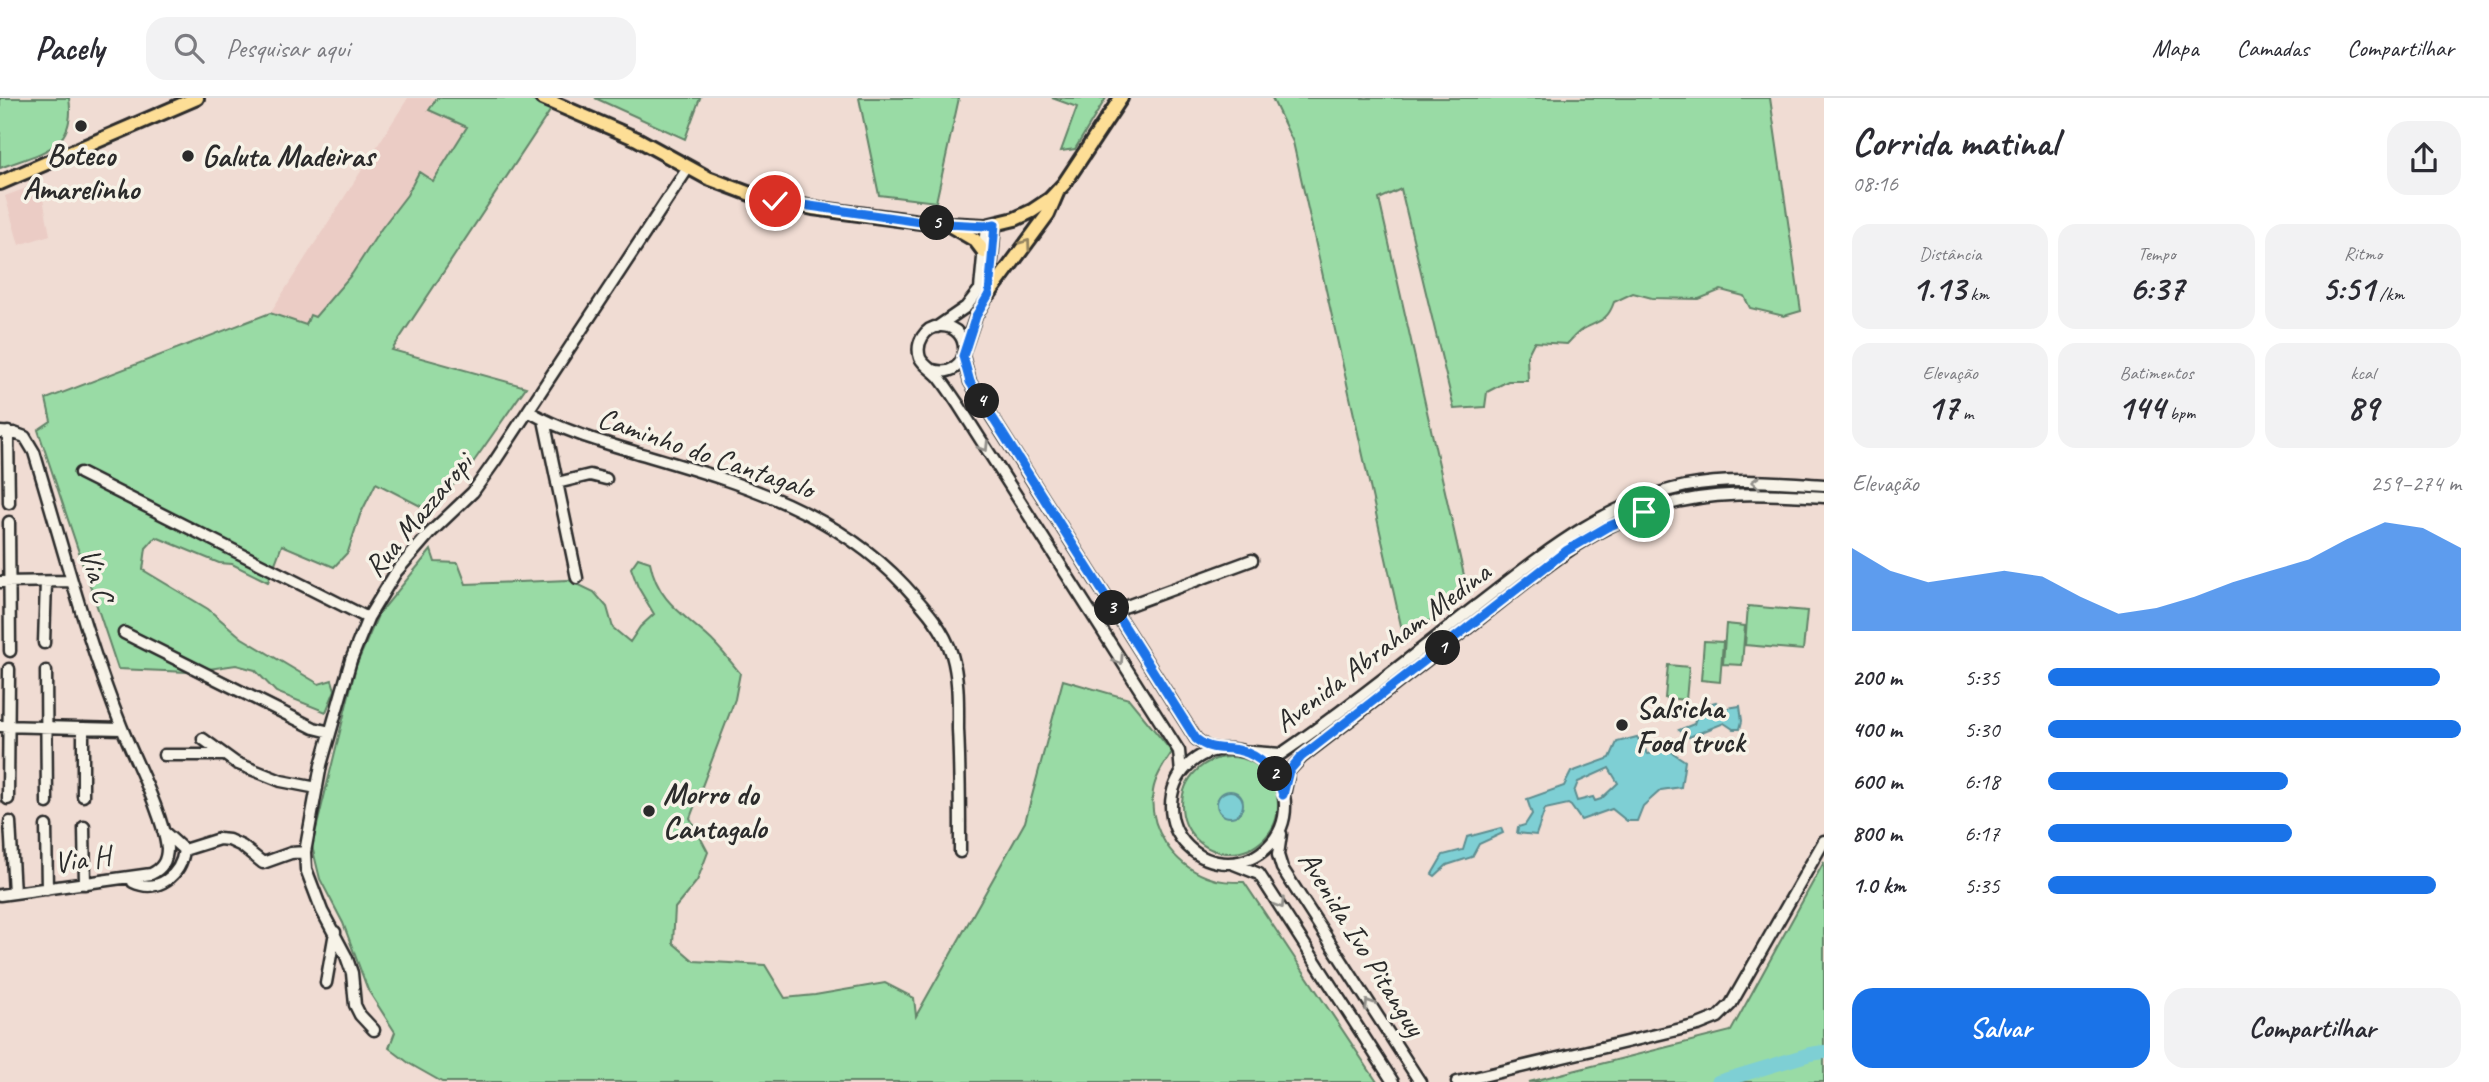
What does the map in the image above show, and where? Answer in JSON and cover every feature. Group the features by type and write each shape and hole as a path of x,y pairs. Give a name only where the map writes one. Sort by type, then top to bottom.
{"main road":[{"path":"542,98 637,139 688,168 731,187 775,201 948,224 990,225 1032,211 1057,191"},
{"path":"989,294 1048,214 1057,191 1121,98"},
{"path":"0,183 114,136 189,100"},
{"path":"948,224 975,240 984,252"}],"street":[{"name":"Rua Mazzaropi","path":"374,1030 360,1015 355,1004 352,973 309,881 305,852 330,732 355,650 368,618 396,572 429,534 473,492 688,168"},
{"path":"990,225 980,289 974,299 924,334 918,349 923,363 933,370 958,404 1178,751 1181,773"},
{"path":"933,370 944,372 960,363 976,316 989,294 990,225"},
{"path":"937,327 944,326 957,332 962,338 970,382 1196,739 1207,747 1240,751 1256,758 1267,765 1275,775 1283,795 1281,826 1266,848 1246,860 1230,863 1200,856 1187,846 1172,818 1171,802 1181,773 1205,754 1220,750"},
{"name":"Caminho do Cantagalo","path":"527,411 592,439 789,503 837,530 868,551 893,573 920,602 943,634 956,672 960,852"},
{"path":"544,420 577,578"},
{"path":"4,432 9,503"},
{"name":"Via C","path":"4,432 25,437 34,453 72,581 122,729 163,831"},
{"path":"80,472 368,618"},
{"path":"557,483 590,475 606,479"},
{"name":"Avenida Abraham Medina","path":"1240,751 1281,754 1561,541 1623,506 1659,493 1707,483 1731,481 1824,485"},
{"name":"Avenida Abraham Medina","path":"1283,795 1289,771 1301,757 1546,566 1592,535 1659,506 1696,497 1761,493 1824,497"},
{"path":"9,522 4,582 10,651"},
{"path":"1116,614 1124,607 1252,560"},
{"path":"4,582 72,581"},
{"path":"44,643 46,582"},
{"path":"124,633 314,728 330,732"},
{"path":"8,799 5,726 9,668"},
{"path":"46,671 47,803"},
{"path":"5,726 122,729"},
{"path":"83,728 83,796"},
{"path":"203,739 223,755 258,772 317,788"},
{"path":"164,754 223,755"},
{"path":"10,822 14,893"},
{"path":"46,825 47,889"},
{"name":"Avenida Ivo Pitanguy","path":"1281,826 1278,855 1282,868 1420,1082"},
{"path":"84,827 85,884"},
{"path":"163,831 184,850"},
{"name":"Via H","path":"0,895 158,871 165,861 167,848 163,831"},
{"path":"184,850 219,839 229,840 242,846 259,861 267,863 305,852"},
{"path":"1457,1082 1698,1025 1717,1017 1731,1004 1824,841"},
{"path":"132,877 134,882 141,886 162,884 181,866 184,850"},
{"name":"Avenida Ivo Pitanguy","path":"1230,863 1259,874 1393,1082"},
{"path":"327,983 335,932"}],"shaded area":[{"path":"408,98 437,98 430,110 467,127 433,181 419,173 407,195 352,274 306,325 270,313"},
{"path":"40,183 50,235 19,245 5,196"}],"green space":[{"path":"0,98 69,98 67,129 52,147 0,168"},
{"path":"437,98 526,98 552,108 392,350 526,387 472,464 430,511 376,483 360,515 348,552 334,567 282,545 268,582 232,564 219,563 156,537 146,548 143,570 208,609 242,638 319,684 332,680 335,690 326,712 276,692 255,670 236,665 188,672 118,669 38,430 51,421 46,399 270,313 306,325 310,315 315,317 352,274 407,195 419,172 433,181 467,127 429,110"},
{"path":"595,98 700,98 685,139"},
{"path":"859,98 959,98 936,202 879,195"},
{"path":"1052,98 1106,98 1075,149 1061,151 1077,107"},
{"path":"1272,98 1770,98 1801,311 1784,316 1750,308 1744,296 1721,290 1699,299 1652,298 1633,293 1614,302 1606,316 1580,331 1567,344 1534,342 1527,356 1528,381 1508,381 1487,392 1485,407 1454,409 1401,189 1379,199 1468,593 1404,639 1293,142"},
{"path":"431,550 435,562 458,563 466,584 569,580 594,592 607,607 613,628 630,642 640,627 654,614 638,587 631,568 638,558 650,562 658,586 671,604 715,644 740,673 735,699 690,818 708,852 697,881 675,908 673,943 694,961 765,965 785,998 885,983 914,998 916,1016 1025,822 1063,680 1129,699 1172,752 1158,775 1153,791 1155,818 1165,843 1184,863 1207,877 1244,882 1377,1082 442,1082 410,1064 389,1048 395,1032 368,990 343,923 320,879 312,846 356,666 378,615"},
{"path":"1748,606 1807,611 1803,650 1745,645"},
{"path":"1726,624 1745,626 1742,665 1723,664"},
{"path":"1704,641 1723,642 1720,682 1701,680"},
{"path":"1668,665 1689,667 1686,700 1665,698"},
{"path":"1230,757 1249,760 1264,771 1275,786 1278,805 1275,824 1264,839 1249,850 1230,853 1211,850 1196,839 1185,824 1182,805 1185,786 1196,771 1211,760"},
{"path":"1824,862 1824,1082 1529,1082 1731,1031"}],"water":[{"path":"1716,702 1721,709 1740,706 1740,729 1733,729 1724,723 1689,737 1679,730 1694,724 1700,706"},
{"path":"1637,737 1648,754 1670,751 1685,761 1681,787 1661,790 1643,806 1637,821 1627,821 1612,809 1581,820 1568,804 1545,809 1536,835 1517,833 1518,827 1525,825 1532,814 1527,799 1564,786 1571,772 1610,758 1617,742","holes":["1609,768 1618,783 1601,799 1595,801 1593,797 1577,801 1574,792 1578,782"]},
{"path":"1230,791 1239,795 1243,804 1239,813 1230,817 1221,813 1217,804 1221,795"},
{"path":"1501,828 1503,833 1479,844 1472,857 1447,865 1435,876 1432,874 1443,855 1463,850 1467,837"}],"waterway":[{"path":"1718,1082 1824,1052"}],"place":[{"name":"Boteco Amarelinho","path":"81,126"},
{"name":"Galuta Madeiras","path":"188,156"},
{"name":"Salsicha Food truck","path":"1622,725"},
{"name":"Morro do Cantagalo","path":"649,811"}],"route":[{"path":"775,201 928,223 986,226 995,224 989,294 978,311 963,356 970,382 1196,739 1207,747 1240,751 1267,765 1281,786 1283,795 1289,771 1301,757 1566,551 1607,527 1644,512"}]}
